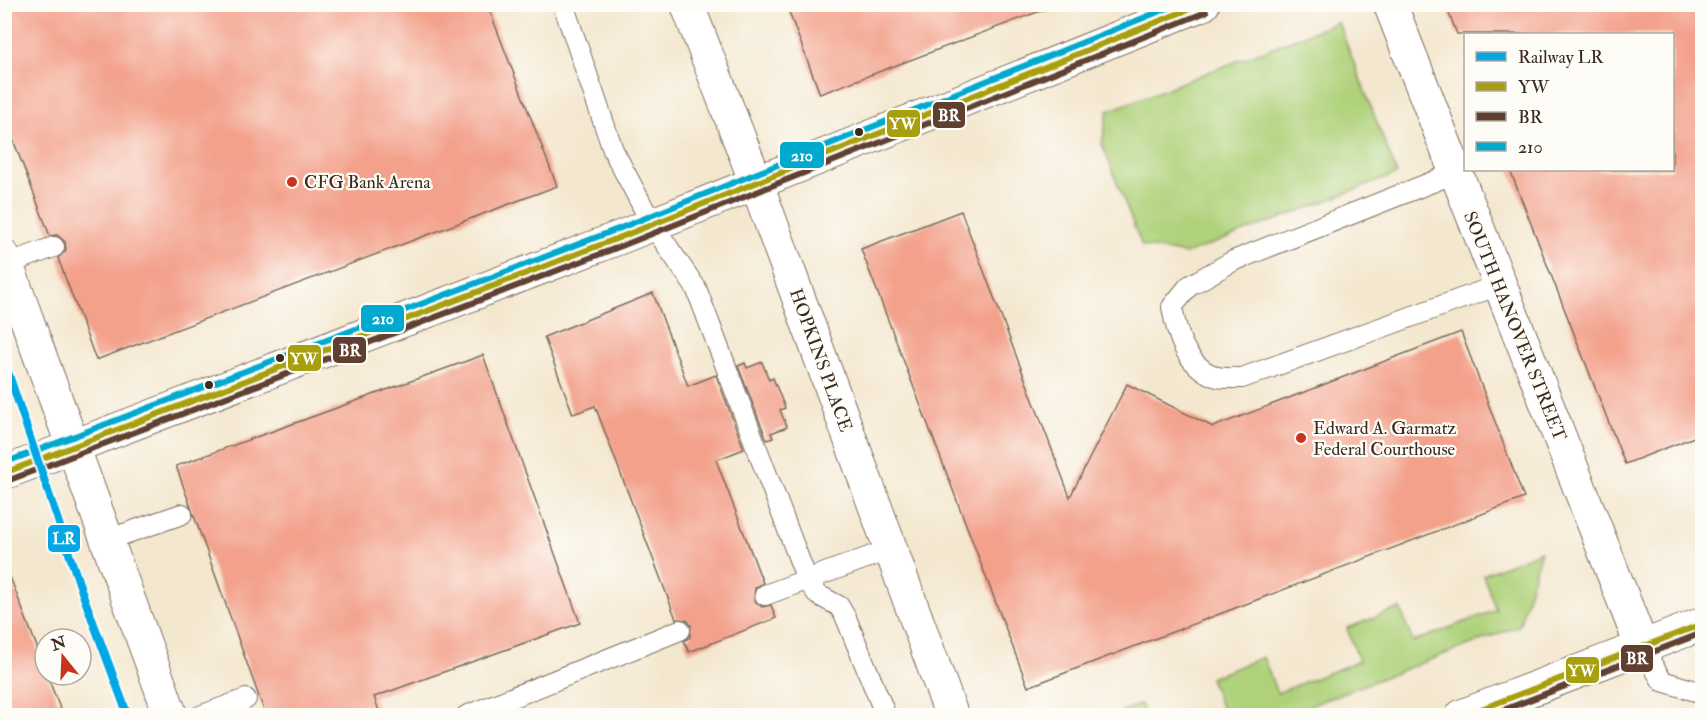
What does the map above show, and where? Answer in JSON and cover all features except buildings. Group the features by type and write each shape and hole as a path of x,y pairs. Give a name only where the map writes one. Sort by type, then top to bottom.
{"main road":[{"name":"HOPKINS PLACE","path":"687,4 756,183 952,716"},
{"path":"4,474 652,224 1203,4"},
{"name":"SOUTH HANOVER STREET","path":"1390,4 1642,647"},
{"path":"6,261 171,716"},
{"path":"1462,716 1702,624"}],"lane":[{"path":"563,4 613,150 652,224 696,288 807,580 818,595 839,606 846,618 886,716"},
{"path":"1455,173 1233,261 1189,286 1172,307 1178,337 1194,364 1215,377 1242,378 1499,285"},
{"path":"6,261 54,247"},
{"path":"107,540 182,514"},
{"path":"765,595 891,549"},
{"path":"466,716 680,630"},
{"path":"1642,647 1662,681 1702,693"},
{"path":"200,716 246,699"}],"green space":[{"path":"1338,22 1397,174 1186,254 1142,246 1102,144 1108,111"},
{"path":"1541,551 1519,626 1285,715 1224,715 1210,678 1263,657 1277,693 1359,661 1347,628 1400,608 1413,642 1496,610 1483,575"},
{"path":"1141,704 1145,715 1112,715"}],"rail line":[{"name":"LR","path":"4,360 82,592 128,716"}],"transit line":[{"name":"210","path":"4,463 618,229 1178,4"},
{"name":"YW","path":"4,473 621,237 1202,4"},
{"name":"BR","path":"7,481 624,245 1206,12"},
{"name":"YW","path":"1463,716 1702,624"},
{"name":"BR","path":"1488,716 1702,633"}],"place":[{"name":"CFG Bank Arena","path":"292,182"},
{"name":"Edward A. Garmatz Federal Courthouse","path":"1301,438"}]}
